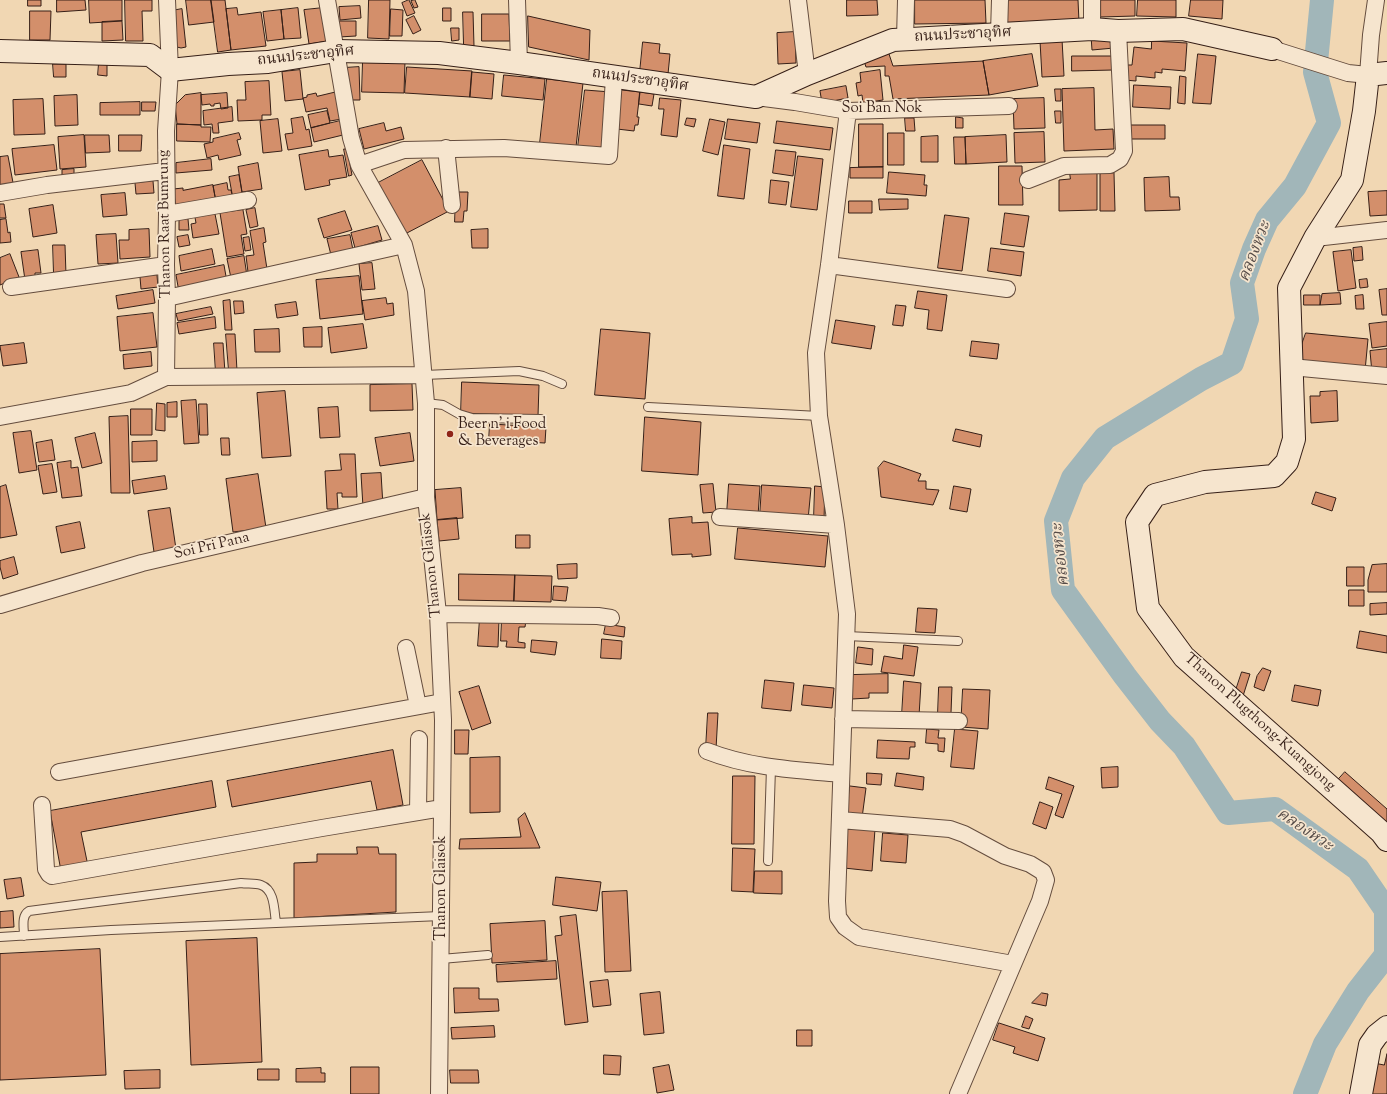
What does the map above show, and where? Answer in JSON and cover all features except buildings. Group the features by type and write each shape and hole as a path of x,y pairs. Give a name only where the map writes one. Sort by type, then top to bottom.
{"street":[{"name":"Thanon Raat Bumrung","path":"166,377 168,298 166,265 166,130 170,70 167,0"},
{"name":"Thanon Glaisok","path":"327,0 351,138 359,165 404,245 416,291 426,403 426,497 438,614 442,702 439,1094"},
{"path":"518,0 519,63"},
{"path":"798,0 807,74"},
{"path":"905,39 906,0"},
{"path":"999,33 1000,0"},
{"path":"1092,0 1092,29"},
{"path":"1272,49 1368,73 1376,0"},
{"name":"ถนนประชาอุทิศ","path":"170,70 228,64 268,62 336,51 439,53 756,97 807,74 893,40 1092,29 1118,31 1183,29 1272,49"},
{"path":"1028,180 1064,166 1110,165 1120,159 1124,151 1118,31"},
{"path":"0,51 150,55 170,70"},
{"name":"Thanon Plugthong-Kuangjong","path":"1368,73 1364,111 1352,180 1315,238 1289,288 1294,439 1287,462 1274,476 1205,482 1155,495 1137,522 1148,608 1184,657 1381,832 1387,840"},
{"path":"359,165 404,150 446,148 504,148 609,156 614,78"},
{"name":"Soi Ban Nok","path":"756,97 795,102 848,112 1009,106"},
{"path":"848,112 829,265 816,353 819,416 836,525 846,605 838,917 845,927 859,937 1013,964"},
{"path":"446,148 452,205"},
{"path":"0,193 47,185 166,171"},
{"path":"167,214 248,200"},
{"path":"1315,238 1387,230"},
{"path":"168,298 404,245"},
{"path":"11,287 166,265"},
{"path":"829,265 1007,289"},
{"path":"1291,367 1387,376"},
{"path":"0,417 131,393 166,377 424,375"},
{"name":"Soi Pri Pana","path":"0,605 142,563 426,497"},
{"path":"720,517 836,525"},
{"path":"438,614 598,616 611,618"},
{"path":"406,648 418,706"},
{"path":"59,772 442,702"},
{"path":"843,719 959,721"},
{"path":"418,812 419,739"},
{"path":"707,751 722,757 771,768 842,774"},
{"path":"42,805 46,869 52,876 442,808"},
{"path":"840,820 950,830 964,834 1005,856 1030,864 1043,872 1046,880 1040,901 958,1094"},
{"path":"1361,1094 1370,1045 1377,1035 1387,1027"}],"lane":[{"path":"424,375 518,371 543,376 562,384"},
{"path":"426,403 443,405 459,414 472,418 541,419"},
{"path":"648,407 819,416"},
{"path":"846,636 958,641"},
{"path":"768,860 771,768"},
{"path":"24,936 24,918 25,914 29,911 241,883 260,885 266,888 271,894 276,923"},
{"path":"0,937 119,930 441,916"},
{"path":"441,959 488,955"}],"waterway":[{"name":"คลองหวะ","path":"1305,1094 1325,1044 1358,991 1386,955 1386,910 1358,869 1275,809 1228,813 1184,746 1160,721 1125,676 1063,590 1056,521 1073,478 1105,438 1201,379 1232,363 1247,319 1242,283 1254,249 1267,220 1295,186 1329,123 1315,72 1322,0"}],"place":[{"name":"Beer n' i Food & Beverages","path":"450,434"}]}
